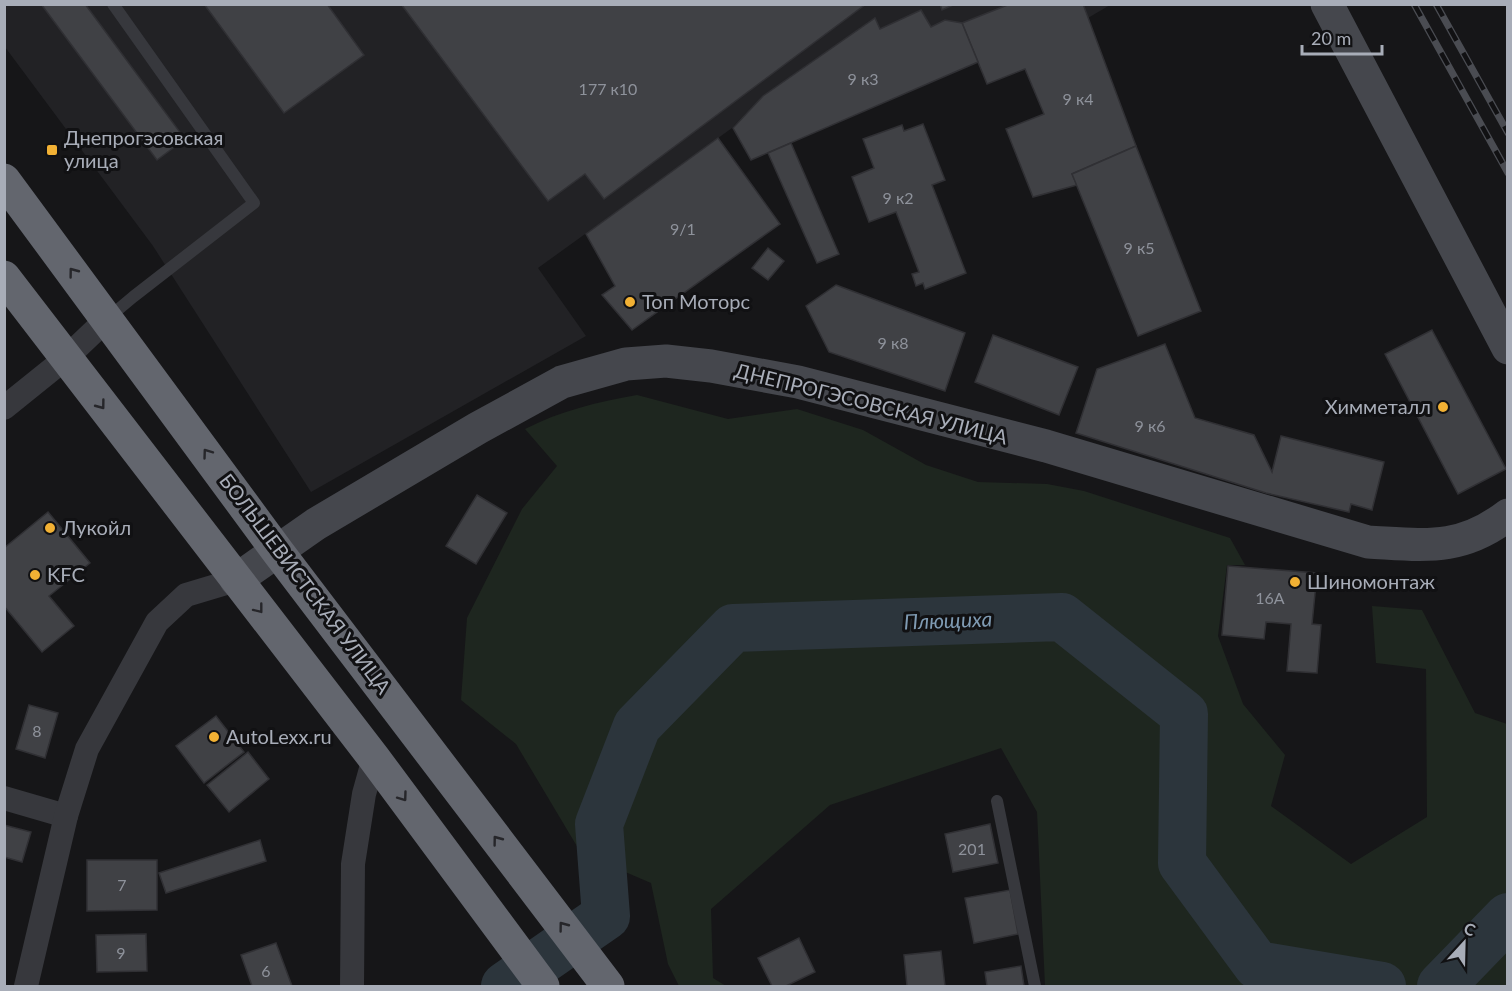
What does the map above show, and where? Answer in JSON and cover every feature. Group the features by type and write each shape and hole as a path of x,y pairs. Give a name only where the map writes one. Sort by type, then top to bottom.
{"highway":[{"name":"БОЛЬШЕВИСТСКАЯ УЛИЦА","path":"4,180 108,318 278,552 601,977"},
{"path":"4,277 374,758 543,987"}],"street":[{"path":"1327,4 1508,348"},
{"path":"4,408 66,358 108,318"},
{"name":"ДНЕПРОГЭСОВСКАЯ УЛИЦА","path":"236,580 326,518 478,428 562,382 626,364 666,361 711,366 798,382 1046,446 1368,542 1422,544 1455,542 1477,534 1508,515"},
{"path":"26,987 66,816 87,749 157,621 186,595 236,580"},
{"path":"352,987 353,864 364,794 374,758"},
{"path":"4,798 66,816"}],"lane":[{"path":"108,318 254,203 112,4"},
{"path":"997,801 1035,987"}],"shaded area":[{"path":"5,4 1010,5 962,23 945,20 931,27 921,10 880,29 874,18 763,96 732,128 538,268 586,336 311,492 153,246 5,47"},
{"path":"1083,5 1110,5 1088,18"},
{"path":"637,395 728,419 797,409 863,430 926,465 978,482 1047,484 1084,491 1230,538 1245,565 1227,565 1218,636 1243,704 1285,755 1271,806 1351,864 1427,817 1426,669 1376,663 1372,606 1422,610 1475,713 1507,724 1507,986 1045,986 1037,812 1001,748 830,805 711,909 713,978 726,986 679,986 668,964 651,883 581,853 516,744 461,700 467,618 522,509 557,466 525,429 579,408"}],"building":[{"path":"41,4 85,4 185,139 157,160"},
{"path":"204,4 327,4 364,55 284,113"},
{"path":"401,4 866,4 604,199 585,174 548,201"},
{"path":"940,4 955,4 942,10"},
{"path":"1010,4 1083,4 1136,146 1072,174 1077,185 1033,197 1006,129 1044,114 1025,69 987,84 962,23"},
{"path":"921,10 931,27 945,20 962,23 978,62 751,160 733,128 763,96 875,18 880,29"},
{"path":"923,124 945,180 932,185 966,273 925,289 923,283 916,286 912,274 919,272 896,212 869,222 852,177 874,168 863,139 902,125 904,131"},
{"path":"718,138 780,224 632,330 602,295 615,286 586,234"},
{"path":"791,143 839,254 817,263 768,153"},
{"path":"1136,146 1201,311 1138,336 1072,174"},
{"path":"768,248 784,261 768,280 752,268"},
{"path":"836,285 965,333 945,391 829,352 806,306"},
{"name":"Химметалл","path":"1432,330 1506,469 1458,494 1385,354"},
{"path":"993,335 1078,367 1059,415 975,382"},
{"path":"1165,344 1195,418 1254,435 1272,472 1281,436 1384,462 1372,510 1351,504 1349,512 1266,493 1076,433 1097,369"},
{"path":"477,495 507,513 476,564 446,546"},
{"path":"48,512 90,563 49,596 74,626 42,652 4,606 4,548"},
{"path":"1228,566 1317,573 1312,624 1321,625 1317,673 1287,671 1291,624 1266,622 1264,639 1222,635"},
{"path":"29,705 58,713 45,758 16,749"},
{"path":"216,716 244,752 204,783 176,746"},
{"path":"248,752 269,779 229,812 207,785"},
{"path":"990,824 998,863 953,872 945,834"},
{"path":"4,825 31,832 22,862 4,857"},
{"path":"260,840 266,861 166,893 159,873"},
{"path":"87,860 157,860 157,910 87,911"},
{"path":"1010,890 1018,934 974,943 965,898"},
{"path":"146,934 147,971 97,972 96,935"},
{"path":"799,938 815,972 786,986 772,986 758,958"},
{"path":"276,943 292,986 252,986 241,955"},
{"path":"941,951 945,986 907,986 904,955"},
{"path":"1021,966 1024,986 987,986 985,972"}],"waterway":[{"name":"Плющиха","path":"505,986 606,916 599,824 637,726 733,628 1062,617 1184,714 1182,863 1257,965 1382,986"},
{"name":"Плющиха","path":"1441,986 1508,917"}],"railway":[{"path":"1414,4 1508,173"},
{"path":"1436,4 1508,133"}],"place":[{"name":"Днепрогэсовская улица","path":"52,150"},
{"name":"Топ Моторс","path":"630,302"},
{"name":"Химметалл","path":"1443,407"},
{"name":"Лукойл","path":"50,528"},
{"name":"KFC","path":"35,575"},
{"name":"Шиномонтаж","path":"1295,582"},
{"name":"AutoLexx.ru","path":"214,737"}]}
